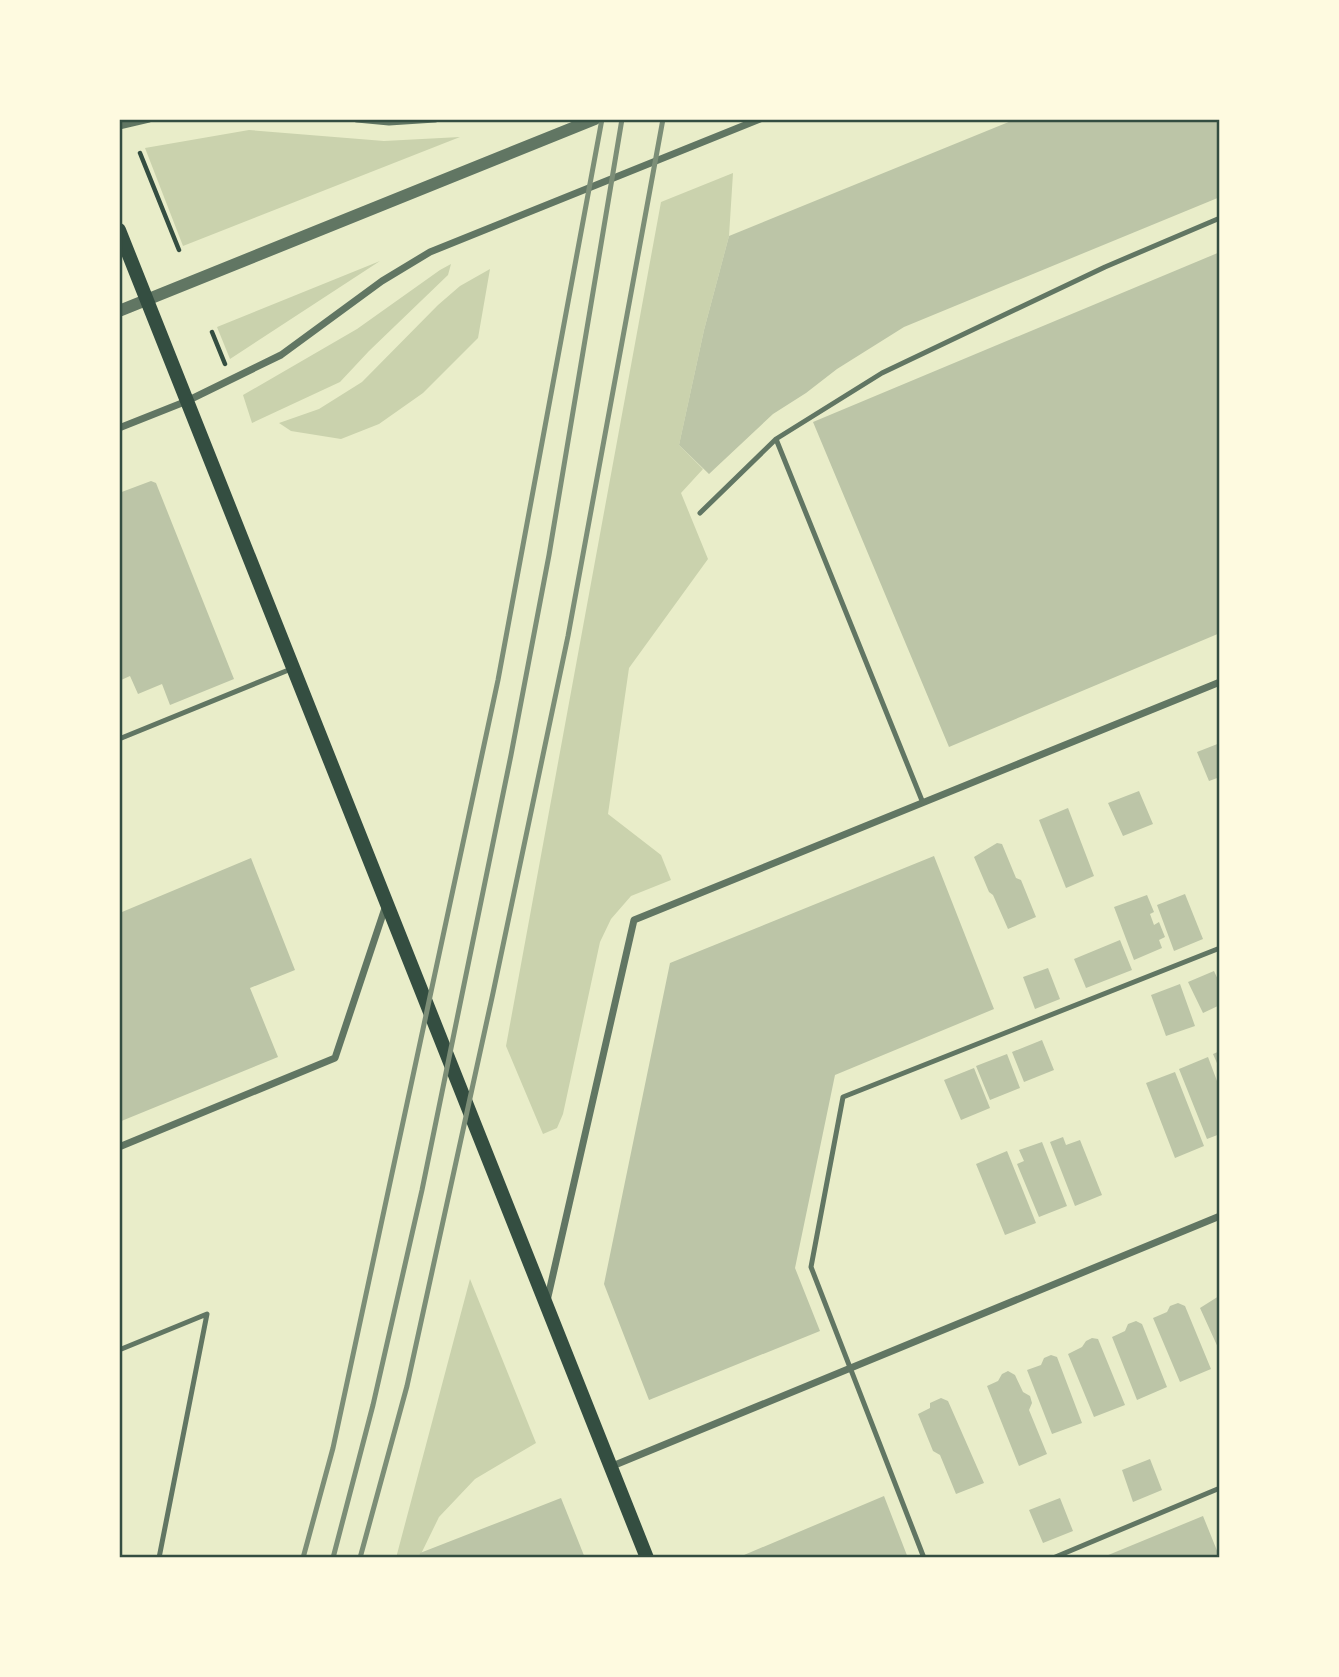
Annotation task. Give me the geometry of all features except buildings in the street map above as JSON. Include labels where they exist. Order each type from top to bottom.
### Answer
[{"type":"main road","points":[[119,230],[646,1558]]},
{"type":"street","points":[[119,126],[149,119]]},
{"type":"street","points":[[357,119],[388,122],[435,119]]},
{"type":"street","points":[[119,311],[595,119]]},
{"type":"street","points":[[119,428],[187,401],[281,355],[382,281],[430,252],[760,119]]},
{"type":"street","points":[[546,1305],[634,920],[1220,682]]},
{"type":"street","points":[[119,1147],[335,1058],[387,901]]},
{"type":"street","points":[[610,1467],[1220,1216]]},
{"type":"lane","points":[[699,513],[776,439],[881,373],[1105,267],[1220,218]]},
{"type":"lane","points":[[776,439],[923,803]]},
{"type":"lane","points":[[119,738],[294,668]]},
{"type":"lane","points":[[924,1558],[811,1267],[844,1097],[1220,948]]},
{"type":"lane","points":[[119,1350],[207,1314],[159,1558]]},
{"type":"lane","points":[[1053,1558],[1220,1488]]},
{"type":"path","points":[[140,153],[179,250]]},
{"type":"path","points":[[164,236],[172,233]]},
{"type":"path","points":[[212,332],[225,364]]},
{"type":"green space","points":[[249,130],[384,141],[460,137],[183,246],[145,148]]},
{"type":"green space","points":[[733,173],[729,236],[704,330],[679,445],[703,469],[681,493],[708,559],[629,668],[608,814],[661,855],[671,880],[631,896],[611,919],[600,942],[563,1114],[557,1128],[543,1134],[506,1046],[661,202]]},
{"type":"green space","points":[[380,261],[230,359],[217,327]]},
{"type":"green space","points":[[451,264],[448,275],[340,382],[252,423],[243,395],[357,329]]},
{"type":"green space","points":[[490,269],[478,338],[423,393],[379,424],[341,439],[291,431],[279,423],[319,409],[362,382],[438,305],[460,286]]},
{"type":"green space","points":[[470,1279],[536,1443],[475,1479],[439,1517],[419,1558],[396,1558]]},
{"type":"railway","points":[[303,1558],[333,1448],[498,680],[602,119]]},
{"type":"railway","points":[[333,1558],[373,1405],[422,1190],[511,755],[549,555],[622,119]]},
{"type":"railway","points":[[360,1558],[407,1386],[493,993],[568,636],[663,119]]}]
